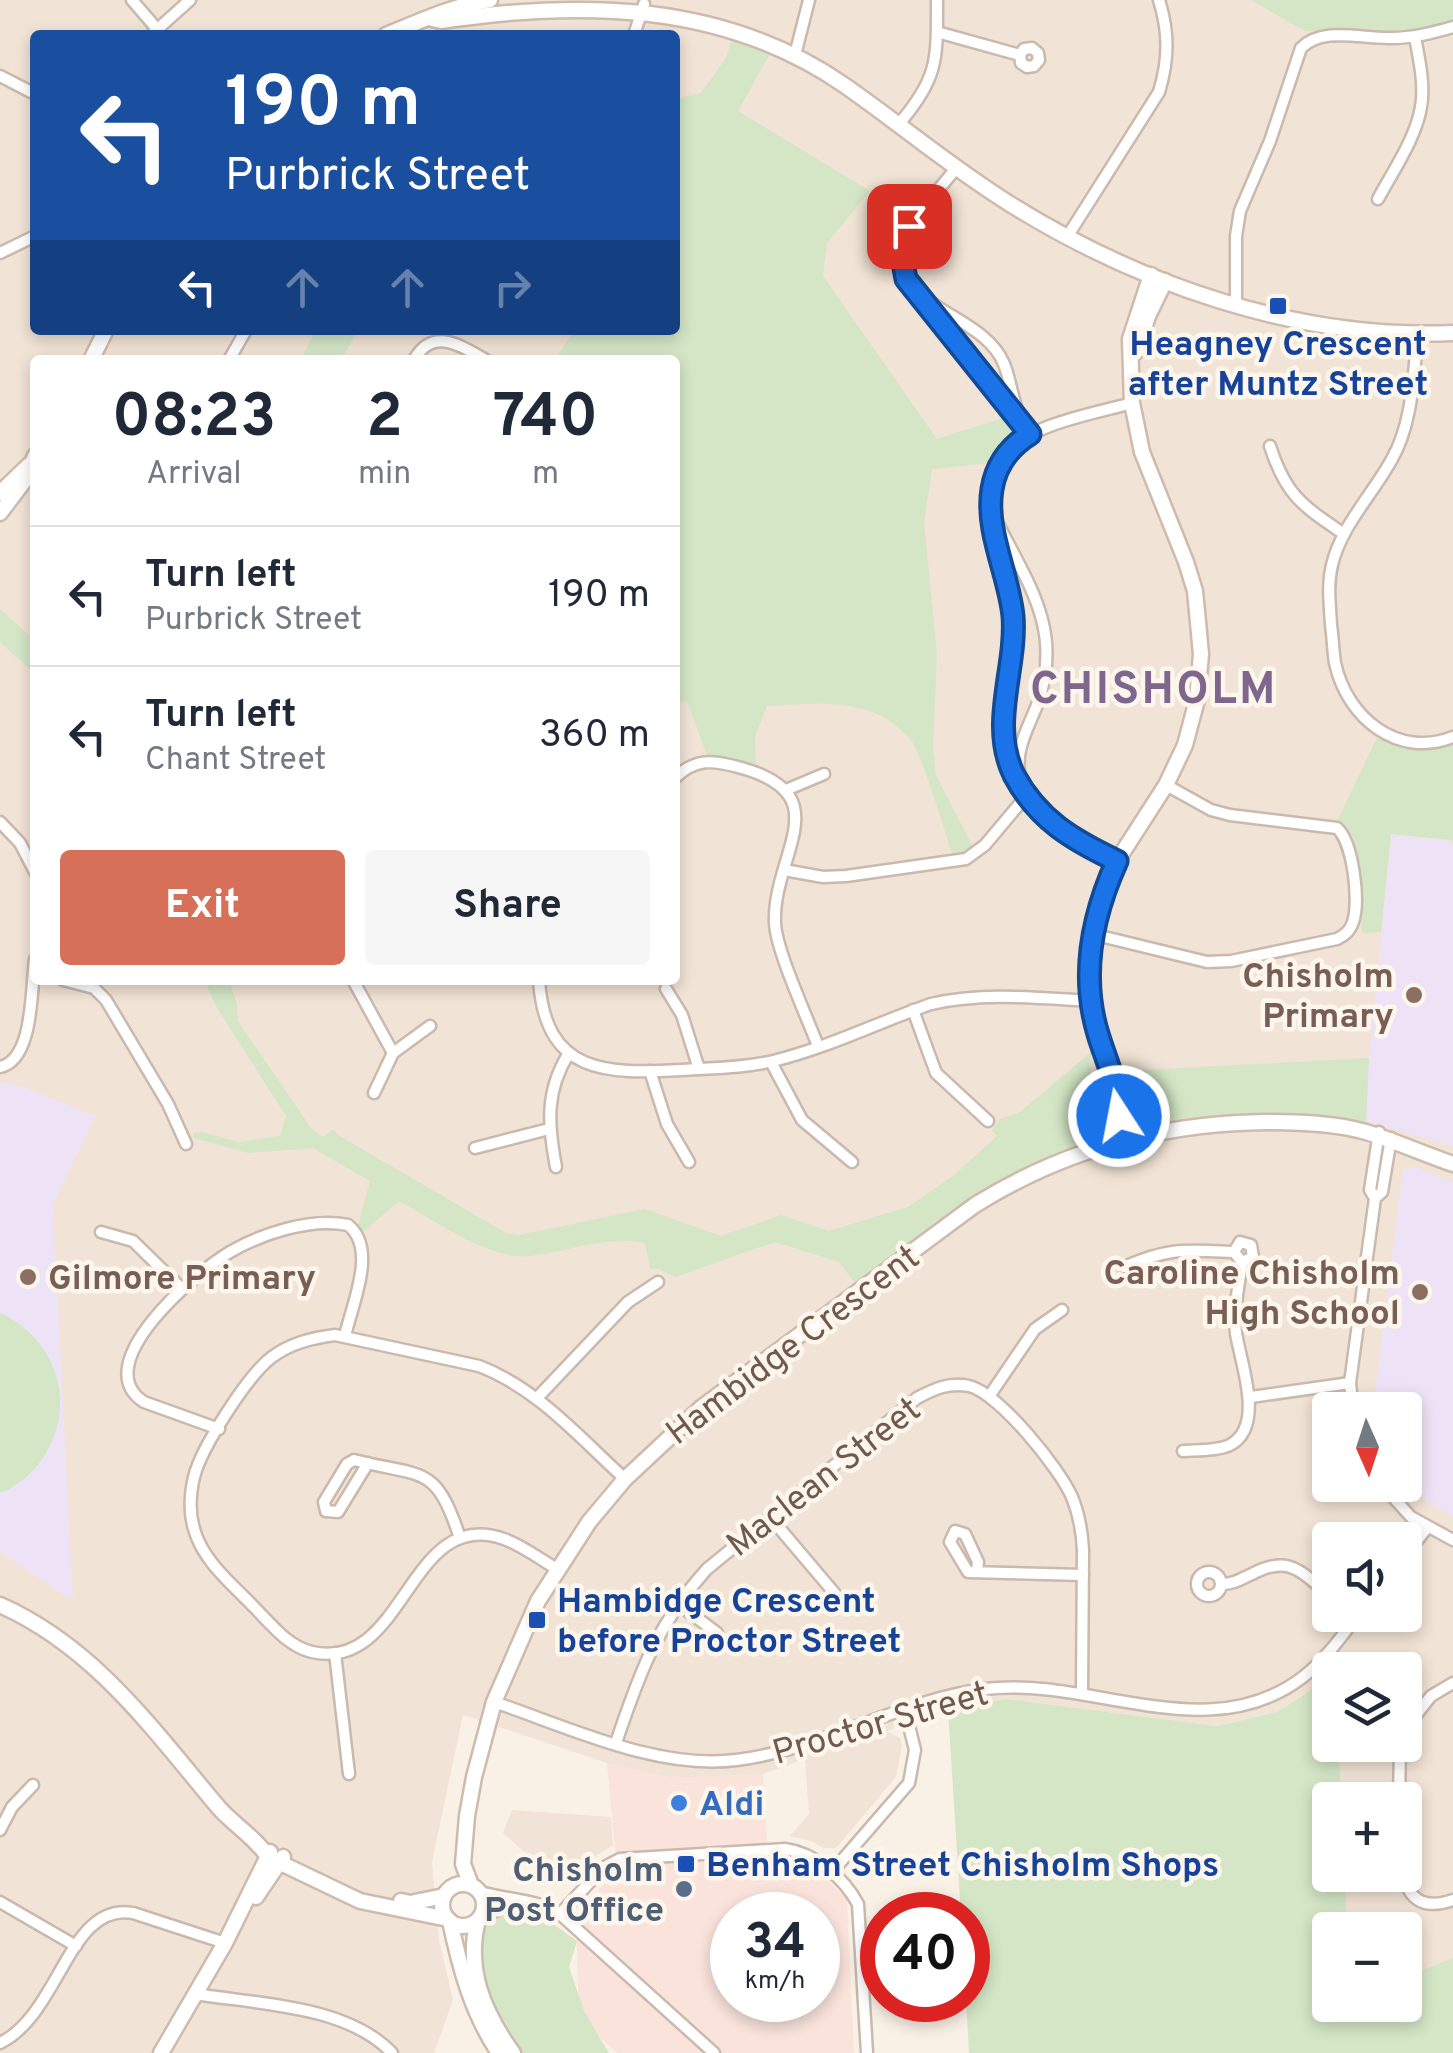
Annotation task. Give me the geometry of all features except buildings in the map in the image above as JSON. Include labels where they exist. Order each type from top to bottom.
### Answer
[{"type":"street","points":[[132,0],[153,30]]},
{"type":"street","points":[[156,30],[190,0]]},
{"type":"street","points":[[400,30],[439,12],[490,0]]},
{"type":"street","points":[[795,55],[809,0]]},
{"type":"street","points":[[898,125],[925,92],[932,75],[937,0]]},
{"type":"street","points":[[1067,237],[1159,92],[1168,40],[1158,0]]},
{"type":"street","points":[[432,18],[440,21],[527,3],[608,1],[644,4],[725,25],[795,55],[842,84],[956,168],[1067,237],[1158,278],[1236,304],[1335,326],[1418,334],[1453,332]]},
{"type":"street","points":[[636,30],[644,4]]},
{"type":"street","points":[[1236,304],[1236,228],[1240,211],[1270,141],[1301,48],[1321,36],[1415,36],[1453,27]]},
{"type":"street","points":[[937,32],[1020,55]]},
{"type":"street","points":[[1378,199],[1422,108],[1415,36]]},
{"type":"street","points":[[0,76],[30,91]]},
{"type":"street","points":[[956,168],[909,226],[902,266],[913,290],[1028,431]]},
{"type":"street","points":[[1,249],[30,238]]},
{"type":"street","points":[[1134,1138],[1091,1001],[1092,934],[1117,861],[1166,785],[1185,745],[1197,700],[1201,654],[1200,622],[1186,562],[1142,452],[1132,403],[1132,360],[1158,278]]},
{"type":"street","points":[[913,290],[996,350],[1004,364],[1015,407],[1028,431]]},
{"type":"street","points":[[1418,334],[1402,440],[1344,534],[1331,566],[1328,593],[1335,662],[1350,700],[1375,728],[1398,740],[1423,744],[1453,737]]},
{"type":"street","points":[[418,355],[427,344],[445,340],[476,355]]},
{"type":"street","points":[[1117,861],[1055,827],[1012,772],[1003,726],[1013,622],[992,512],[992,488],[1009,450],[1028,431],[1132,403]]},
{"type":"street","points":[[1270,446],[1279,474],[1297,502],[1344,534]]},
{"type":"street","points":[[0,492],[30,466]]},
{"type":"street","points":[[0,513],[30,469]]},
{"type":"street","points":[[784,870],[823,877],[846,876],[966,859],[985,845],[1025,792],[1018,752],[1043,686],[1047,634],[1035,594],[992,512]]},
{"type":"street","points":[[680,774],[689,766],[716,761],[766,774],[786,790],[796,818],[776,902],[777,936],[818,1046]]},
{"type":"street","points":[[786,790],[824,774]]},
{"type":"street","points":[[1092,934],[1207,962],[1337,939],[1350,929],[1355,911],[1350,850],[1337,828],[1230,816],[1166,785]]},
{"type":"street","points":[[0,822],[20,843],[30,862]]},
{"type":"street","points":[[0,1067],[15,1060],[24,1043],[32,985]]},
{"type":"street","points":[[83,985],[94,988],[106,1000],[168,1104],[186,1144]]},
{"type":"street","points":[[356,985],[393,1053]]},
{"type":"street","points":[[540,985],[548,1024],[569,1053],[612,1072],[771,1062],[957,998],[1091,1001]]},
{"type":"street","points":[[666,988],[682,1015],[699,1068]]},
{"type":"street","points":[[913,1010],[936,1073],[988,1121]]},
{"type":"street","points":[[374,1093],[393,1053],[430,1026]]},
{"type":"street","points":[[556,1168],[549,1129],[551,1093],[569,1053]]},
{"type":"street","points":[[771,1062],[802,1120],[852,1162]]},
{"type":"street","points":[[650,1072],[667,1124],[688,1162]]},
{"type":"street","points":[[1124,1108],[1144,1123],[1165,1131]]},
{"type":"street","points":[[1104,1147],[1124,1108]]},
{"type":"street","name":"Hambidge Crescent","points":[[446,1892],[463,1861],[474,1777],[494,1702],[522,1634],[556,1569],[625,1479],[701,1408],[975,1205],[1038,1170],[1104,1147],[1165,1131],[1218,1124],[1299,1122],[1381,1136],[1453,1156]]},
{"type":"street","points":[[475,1148],[549,1129]]},
{"type":"street","points":[[1351,1392],[1375,1198],[1370,1190],[1381,1136]]},
{"type":"street","name":"Hambidge Crescent","points":[[1381,1136],[1453,1164]]},
{"type":"street","points":[[219,1429],[144,1402],[133,1395],[126,1382],[128,1366],[144,1334],[181,1288],[233,1251],[261,1238],[306,1226],[348,1225],[358,1234],[363,1252],[345,1336]]},
{"type":"street","points":[[101,1232],[133,1240],[181,1288]]},
{"type":"street","points":[[1234,1252],[1240,1242],[1252,1245],[1252,1258],[1242,1262]]},
{"type":"street","points":[[1124,1266],[1165,1251],[1234,1252]]},
{"type":"street","points":[[1183,1451],[1220,1448],[1236,1440],[1244,1426],[1251,1397],[1236,1328],[1242,1262],[1234,1252]]},
{"type":"street","points":[[536,1398],[628,1302],[658,1282]]},
{"type":"street","points":[[1062,1310],[1035,1330],[990,1395],[1045,1458],[1070,1494],[1082,1530],[1082,1693]]},
{"type":"street","points":[[556,1569],[502,1538],[460,1538],[431,1558],[378,1631],[365,1642],[334,1653],[312,1652],[284,1638],[202,1549],[193,1524],[191,1496],[196,1470],[249,1380],[271,1358],[306,1340],[345,1336],[479,1366],[509,1379],[536,1398],[625,1479]]},
{"type":"street","points":[[1251,1397],[1350,1384]]},
{"type":"street","name":"Maclean Street","points":[[616,1743],[640,1671],[677,1603],[707,1570],[931,1390],[968,1386],[990,1395]]},
{"type":"street","points":[[368,1464],[338,1512],[326,1510],[324,1502],[347,1464],[354,1460],[434,1482],[448,1502],[460,1538]]},
{"type":"street","points":[[1395,1502],[1427,1528],[1453,1540]]},
{"type":"street","points":[[770,1517],[836,1594]]},
{"type":"street","points":[[1422,1534],[1427,1528]]},
{"type":"street","points":[[1222,1584],[1234,1583],[1276,1563],[1287,1564],[1312,1583]]},
{"type":"street","points":[[977,1572],[1083,1575]]},
{"type":"street","points":[[0,1594],[17,1613]]},
{"type":"street","points":[[677,1603],[717,1632]]},
{"type":"street","points":[[0,1605],[80,1656],[114,1684],[234,1825],[273,1854],[362,1894],[464,1926],[515,1902],[546,1905],[714,2053]]},
{"type":"street","name":"Proctor Street","points":[[494,1702],[680,1760],[737,1760],[984,1689],[1018,1687],[1192,1711],[1230,1710],[1278,1694],[1310,1671],[1343,1632]]},
{"type":"street","points":[[334,1653],[349,1774]]},
{"type":"street","points":[[1422,1708],[1432,1696],[1453,1683]]},
{"type":"street","points":[[831,1873],[909,1783],[916,1750],[905,1710]]},
{"type":"street","points":[[0,1830],[12,1806],[33,1785]]},
{"type":"street","points":[[560,1914],[603,1868],[630,1857],[785,1849],[810,1856],[856,1899],[867,2053]]},
{"type":"street","points":[[161,2053],[273,1854]]},
{"type":"street","name":"Hambidge Crescent","points":[[463,1861],[476,1889]]},
{"type":"street","points":[[390,1903],[410,1903],[463,1884],[515,1902]]},
{"type":"street","points":[[476,1889],[484,1900],[471,1958],[495,2025],[512,2053]]},
{"type":"street","points":[[446,1892],[442,1904],[469,1994],[499,2053]]},
{"type":"street","points":[[1409,1892],[1420,1903],[1433,1906],[1453,1900]]},
{"type":"street","points":[[0,1902],[76,1946]]},
{"type":"street","points":[[0,2043],[30,2021],[93,1921],[110,1912],[121,1911],[224,1943]]},
{"type":"street","points":[[195,1994],[343,2020],[371,2034],[392,2053]]},
{"type":"shaded area","points":[[0,0],[1453,0],[1453,1970],[1422,1989],[1422,1912],[1346,1912],[1346,1892],[1422,1892],[1422,1782],[1340,1782],[1340,1762],[1422,1762],[1422,1652],[1312,1652],[1312,1690],[1277,1712],[1217,1726],[1007,1699],[948,1710],[887,1731],[900,1738],[902,1746],[896,1777],[836,1848],[824,1848],[790,1836],[809,1814],[805,1759],[763,1774],[672,1778],[607,1763],[463,1715],[432,1862],[439,1940],[453,2000],[434,2053],[0,2053]]},
{"type":"shaded area","name":"Chisholm Primary","points":[[1391,834],[1453,844],[1453,1146],[1363,1120]]},
{"type":"shaded area","name":"Gilmore Primary","points":[[0,1082],[22,1086],[95,1116],[53,1205],[73,1601],[0,1552]]},
{"type":"shaded area","name":"Caroline Chisholm High School","points":[[1414,1167],[1453,1182],[1453,1517],[1422,1496],[1422,1392],[1375,1392],[1403,1169]]},
{"type":"shaded area","points":[[607,1763],[672,1778],[763,1774],[767,1842],[804,1861],[847,1898],[854,2053],[617,2053],[579,2018],[576,1917],[617,1868]]},
{"type":"shaded area","points":[[512,1810],[611,1817],[613,1845],[584,1864],[564,1887],[503,1833]]},
{"type":"green space","points":[[1251,0],[1453,0],[1453,23],[1384,34],[1305,31]]},
{"type":"green space","points":[[733,36],[771,52],[738,111],[870,191],[827,243],[823,276],[937,439],[1012,415],[1029,434],[1001,462],[932,469],[924,523],[937,654],[933,748],[936,775],[976,853],[955,862],[915,748],[896,725],[880,715],[844,705],[767,706],[755,736],[756,771],[709,761],[687,701],[680,702],[680,355],[558,355],[571,335],[680,335],[680,98],[701,93],[726,58]]},
{"type":"green space","points":[[313,335],[355,335],[344,355],[303,355]]},
{"type":"green space","points":[[0,609],[30,636],[30,669],[0,642]]},
{"type":"green space","points":[[1378,736],[1415,748],[1453,744],[1453,844],[1452,840],[1391,834],[1381,932],[1362,933],[1352,835],[1337,821]]},
{"type":"green space","points":[[206,985],[231,985],[238,1021],[311,1128],[323,1137],[333,1129],[506,1233],[519,1235],[645,1209],[721,1236],[781,1215],[829,1231],[908,1207],[953,1176],[997,1136],[992,1130],[1000,1119],[1020,1112],[1091,1052],[1090,1088],[1106,1098],[1109,1121],[1093,1142],[1031,1167],[986,1192],[856,1284],[839,1262],[775,1242],[675,1277],[650,1269],[645,1243],[615,1241],[513,1256],[479,1245],[399,1201],[361,1234],[357,1229],[370,1181],[313,1148],[249,1153],[193,1138],[193,1133],[202,1132],[239,1142],[280,1136],[286,1116]]},
{"type":"green space","points":[[1369,1058],[1366,1124],[1263,1114],[1162,1122],[1143,1110],[1124,1082],[1143,1070]]},
{"type":"green space","points":[[0,1313],[36,1339],[56,1375],[60,1396],[54,1438],[43,1458],[24,1479],[0,1493]]},
{"type":"green space","points":[[1312,1690],[1312,1762],[1340,1762],[1340,1782],[1312,1782],[1312,1892],[1346,1892],[1346,1912],[1312,1912],[1312,2022],[1422,2022],[1422,1970],[1453,1958],[1453,2053],[969,2053],[967,2022],[990,2022],[990,1892],[960,1892],[948,1710],[1007,1699],[1217,1726],[1277,1712]]},
{"type":"green space","points":[[526,1912],[545,1918],[577,1941],[569,1967],[584,2011],[609,2053],[520,2053],[486,1983],[479,1944],[483,1929],[495,1918]]},
{"type":"place","name":"Heagney Crescent after Muntz Street","points":[[1278,306]]},
{"type":"place","name":"Chisholm Primary","points":[[1414,995]]},
{"type":"place","name":"Gilmore Primary","points":[[28,1277]]},
{"type":"place","name":"Caroline Chisholm High School","points":[[1420,1292]]},
{"type":"place","name":"Hambidge Crescent before Proctor Street","points":[[537,1620]]},
{"type":"place","name":"Aldi","points":[[679,1803]]},
{"type":"place","name":"Benham Street Chisholm Shops","points":[[686,1864]]},
{"type":"place","name":"Chisholm Post Office","points":[[684,1889]]},
{"type":"district","name":"CHISHOLM","points":[[1154,687]]},
{"type":"route","points":[[909,226],[901,252],[906,279],[1030,434],[1002,459],[992,488],[992,512],[1013,622],[1003,726],[1012,772],[1026,796],[1071,839],[1117,861],[1099,905],[1089,976],[1095,1025],[1113,1076],[1119,1116]]}]
